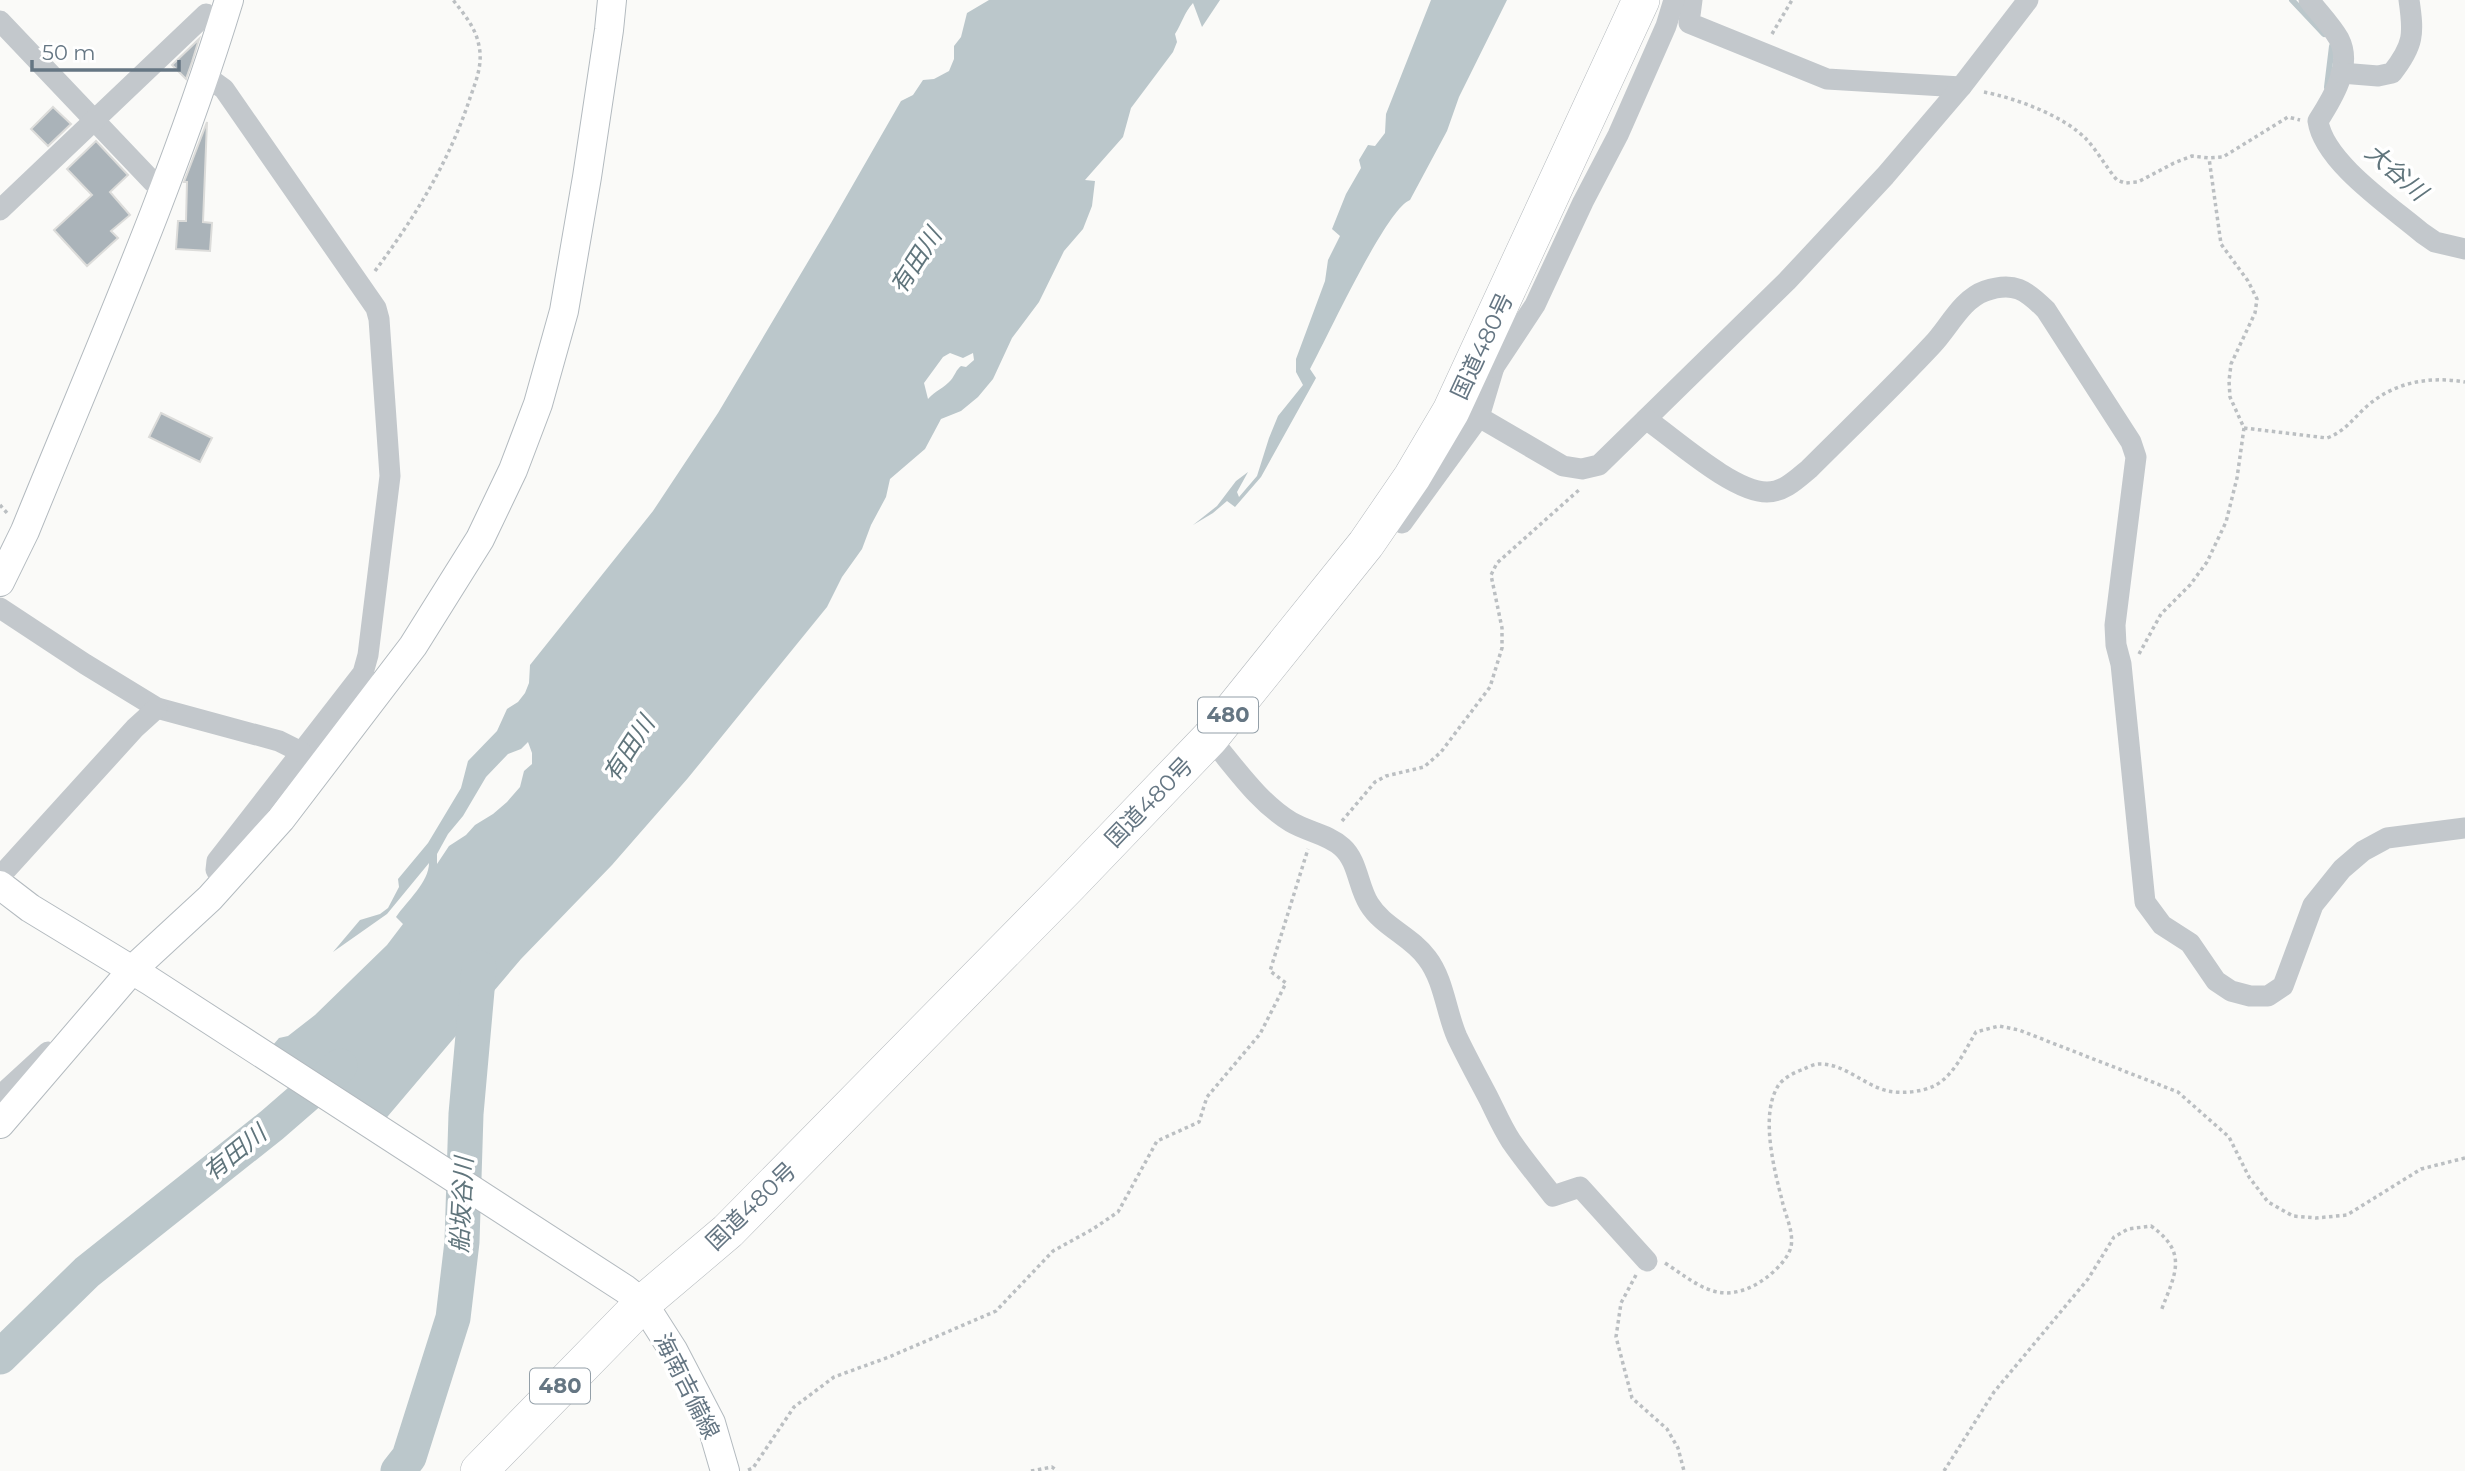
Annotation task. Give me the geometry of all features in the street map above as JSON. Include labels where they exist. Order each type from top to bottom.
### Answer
[{"type":"highway","name":"国道480号","points":[[479,1471],[634,1296],[729,1231],[1210,738],[1366,544],[1488,358],[1641,0]]},
{"type":"street","points":[[0,1125],[63,1050],[141,976],[281,818],[413,646],[480,539],[513,470],[538,404],[564,311],[589,164],[611,0]]},
{"type":"street","points":[[1366,544],[1388,541],[1479,417],[1488,358],[1535,305],[1618,135],[1666,26],[1674,0]]},
{"type":"street","points":[[1692,0],[1689,23],[1828,79],[1961,87]]},
{"type":"street","points":[[1479,417],[1563,466],[1582,469],[1599,465],[1787,281],[1885,176],[1961,87],[2028,0]]},
{"type":"street","points":[[2309,0],[2340,41],[2344,52],[2335,94],[2318,121],[2320,135],[2344,167],[2421,233],[2435,242],[2465,249]]},
{"type":"street","points":[[2341,74],[2378,76],[2392,73],[2409,47],[2413,30],[2409,0]]},
{"type":"street","points":[[0,582],[25,531],[206,76],[217,7]]},
{"type":"street","points":[[0,210],[217,7]]},
{"type":"street","points":[[0,22],[153,182],[163,189]]},
{"type":"street","points":[[206,76],[224,89],[376,308],[390,476],[368,655],[363,673],[217,861],[216,870],[225,881]]},
{"type":"street","points":[[1646,419],[1736,484],[1769,492],[1789,486],[1810,469],[1935,342],[1966,304],[1982,292],[1997,287],[2015,286],[2046,310],[2131,442],[2136,457],[2115,625],[2116,645],[2146,902],[2162,925],[2190,943],[2216,981],[2231,991],[2250,996],[2268,996],[2283,986],[2314,905],[2342,869],[2363,851],[2387,838],[2465,828]]},
{"type":"street","points":[[0,608],[157,708],[279,741],[301,752]]},
{"type":"street","points":[[157,708],[135,728],[2,878],[30,908],[141,976],[634,1296]]},
{"type":"street","points":[[1210,738],[1268,806],[1291,822],[1345,849],[1370,906],[1386,924],[1412,942],[1427,958],[1436,974],[1454,1030],[1501,1124],[1552,1196],[1580,1187],[1647,1261]]},
{"type":"street","points":[[0,1096],[51,1049],[63,1050]]},
{"type":"street","name":"海南吉備線","points":[[634,1296],[673,1350],[711,1423],[725,1471]]},
{"type":"path","points":[[363,287],[409,225],[433,185],[453,144],[477,78],[481,62],[476,35],[469,20],[453,0]]},
{"type":"path","points":[[1761,53],[1793,0]]},
{"type":"path","points":[[1961,87],[2016,99],[2074,130],[2086,139],[2117,180],[2125,183],[2138,182],[2192,156],[2223,157],[2288,117],[2318,121]]},
{"type":"path","points":[[2123,688],[2161,614],[2196,578],[2207,562],[2226,523],[2237,478],[2244,428],[2230,397],[2230,372],[2231,364],[2255,313],[2257,299],[2248,281],[2221,244],[2209,158]]},
{"type":"path","points":[[2244,428],[2327,438],[2339,434],[2384,393],[2410,383],[2432,379],[2465,382]]},
{"type":"path","points":[[746,1471],[753,1468],[794,1407],[834,1377],[889,1357],[996,1311],[1053,1251],[1118,1212],[1157,1141],[1199,1122],[1207,1097],[1260,1034],[1286,984],[1270,971],[1321,835],[1375,782],[1386,776],[1424,767],[1441,752],[1484,696],[1490,687],[1502,648],[1502,628],[1491,575],[1497,563],[1586,484],[1599,465]]},
{"type":"path","points":[[1685,1471],[1678,1448],[1667,1429],[1632,1398],[1616,1337],[1621,1303],[1647,1261],[1661,1261],[1698,1286],[1722,1294],[1744,1291],[1764,1280],[1781,1264],[1791,1247],[1789,1224],[1768,1126],[1772,1101],[1779,1085],[1794,1072],[1819,1064],[1841,1069],[1887,1091],[1911,1092],[1935,1086],[1950,1073],[1976,1032],[1999,1026],[2019,1030],[2178,1092],[2230,1137],[2249,1177],[2268,1202],[2293,1216],[2316,1218],[2347,1215],[2421,1169],[2465,1158]]},
{"type":"path","points":[[1944,1471],[1994,1392],[2088,1279],[2114,1237],[2128,1229],[2151,1226],[2165,1236],[2175,1252],[2175,1273],[2161,1311]]},
{"type":"path","points":[[1031,1471],[1052,1467],[1057,1471]]},
{"type":"water","points":[[989,0],[1220,0],[1202,27],[1193,3],[1187,11],[1175,34],[1177,42],[1173,52],[1131,108],[1123,137],[1085,180],[1095,181],[1092,206],[1083,229],[1064,251],[1039,302],[1012,338],[993,379],[978,397],[961,411],[941,419],[925,449],[890,479],[886,497],[862,549],[842,577],[827,607],[688,778],[612,865],[521,959],[377,1129],[273,1045],[279,1038],[288,1036],[315,1015],[387,945],[403,924],[396,917],[421,884],[429,863],[387,914],[333,952],[360,920],[380,914],[388,908],[399,887],[398,879],[428,843],[461,788],[468,761],[497,731],[507,709],[525,693],[529,683],[530,665],[653,511],[718,413],[901,101],[913,95],[923,80],[934,79],[949,71],[954,59],[954,46],[961,37],[967,13]],"holes":[[[950,353],[963,358],[973,353],[974,360],[966,367],[961,366],[948,383],[928,399],[924,383],[943,357]],[[528,742],[532,764],[524,771],[520,787],[493,814],[449,846],[437,864],[437,854],[448,834],[463,816],[486,777],[508,754],[521,749]]]},
{"type":"water","points":[[1431,0],[1507,0],[1459,97],[1447,131],[1410,200],[1386,226],[1357,277],[1310,369],[1316,378],[1261,477],[1235,507],[1227,501],[1193,525],[1217,506],[1236,481],[1248,472],[1237,492],[1239,497],[1257,476],[1278,416],[1303,385],[1296,372],[1296,359],[1325,281],[1328,260],[1340,236],[1332,229],[1346,194],[1361,168],[1359,160],[1368,145],[1375,146],[1385,133],[1386,114]]},
{"type":"building","points":[[199,39],[192,62],[186,79],[172,65]]},
{"type":"building","points":[[53,107],[71,124],[48,146],[31,129]]},
{"type":"building","points":[[207,122],[203,222],[212,223],[210,251],[176,249],[178,221],[186,221],[187,182],[184,182]]},
{"type":"building","points":[[96,141],[128,175],[110,192],[130,215],[111,231],[118,238],[87,266],[54,230],[92,195],[67,169]]},
{"type":"building","points":[[161,413],[212,438],[200,462],[149,437]]},
{"type":"waterway","name":"大谷川","points":[[2292,0],[2324,34]]},
{"type":"waterway","name":"大谷川","points":[[2327,87],[2332,46]]},
{"type":"waterway","name":"船坂谷川","points":[[398,1471],[409,1457],[453,1318],[462,1242],[466,1114],[479,968]]},
{"type":"waterway","name":"有田川","points":[[0,1357],[87,1272],[272,1125],[340,1066]]}]
